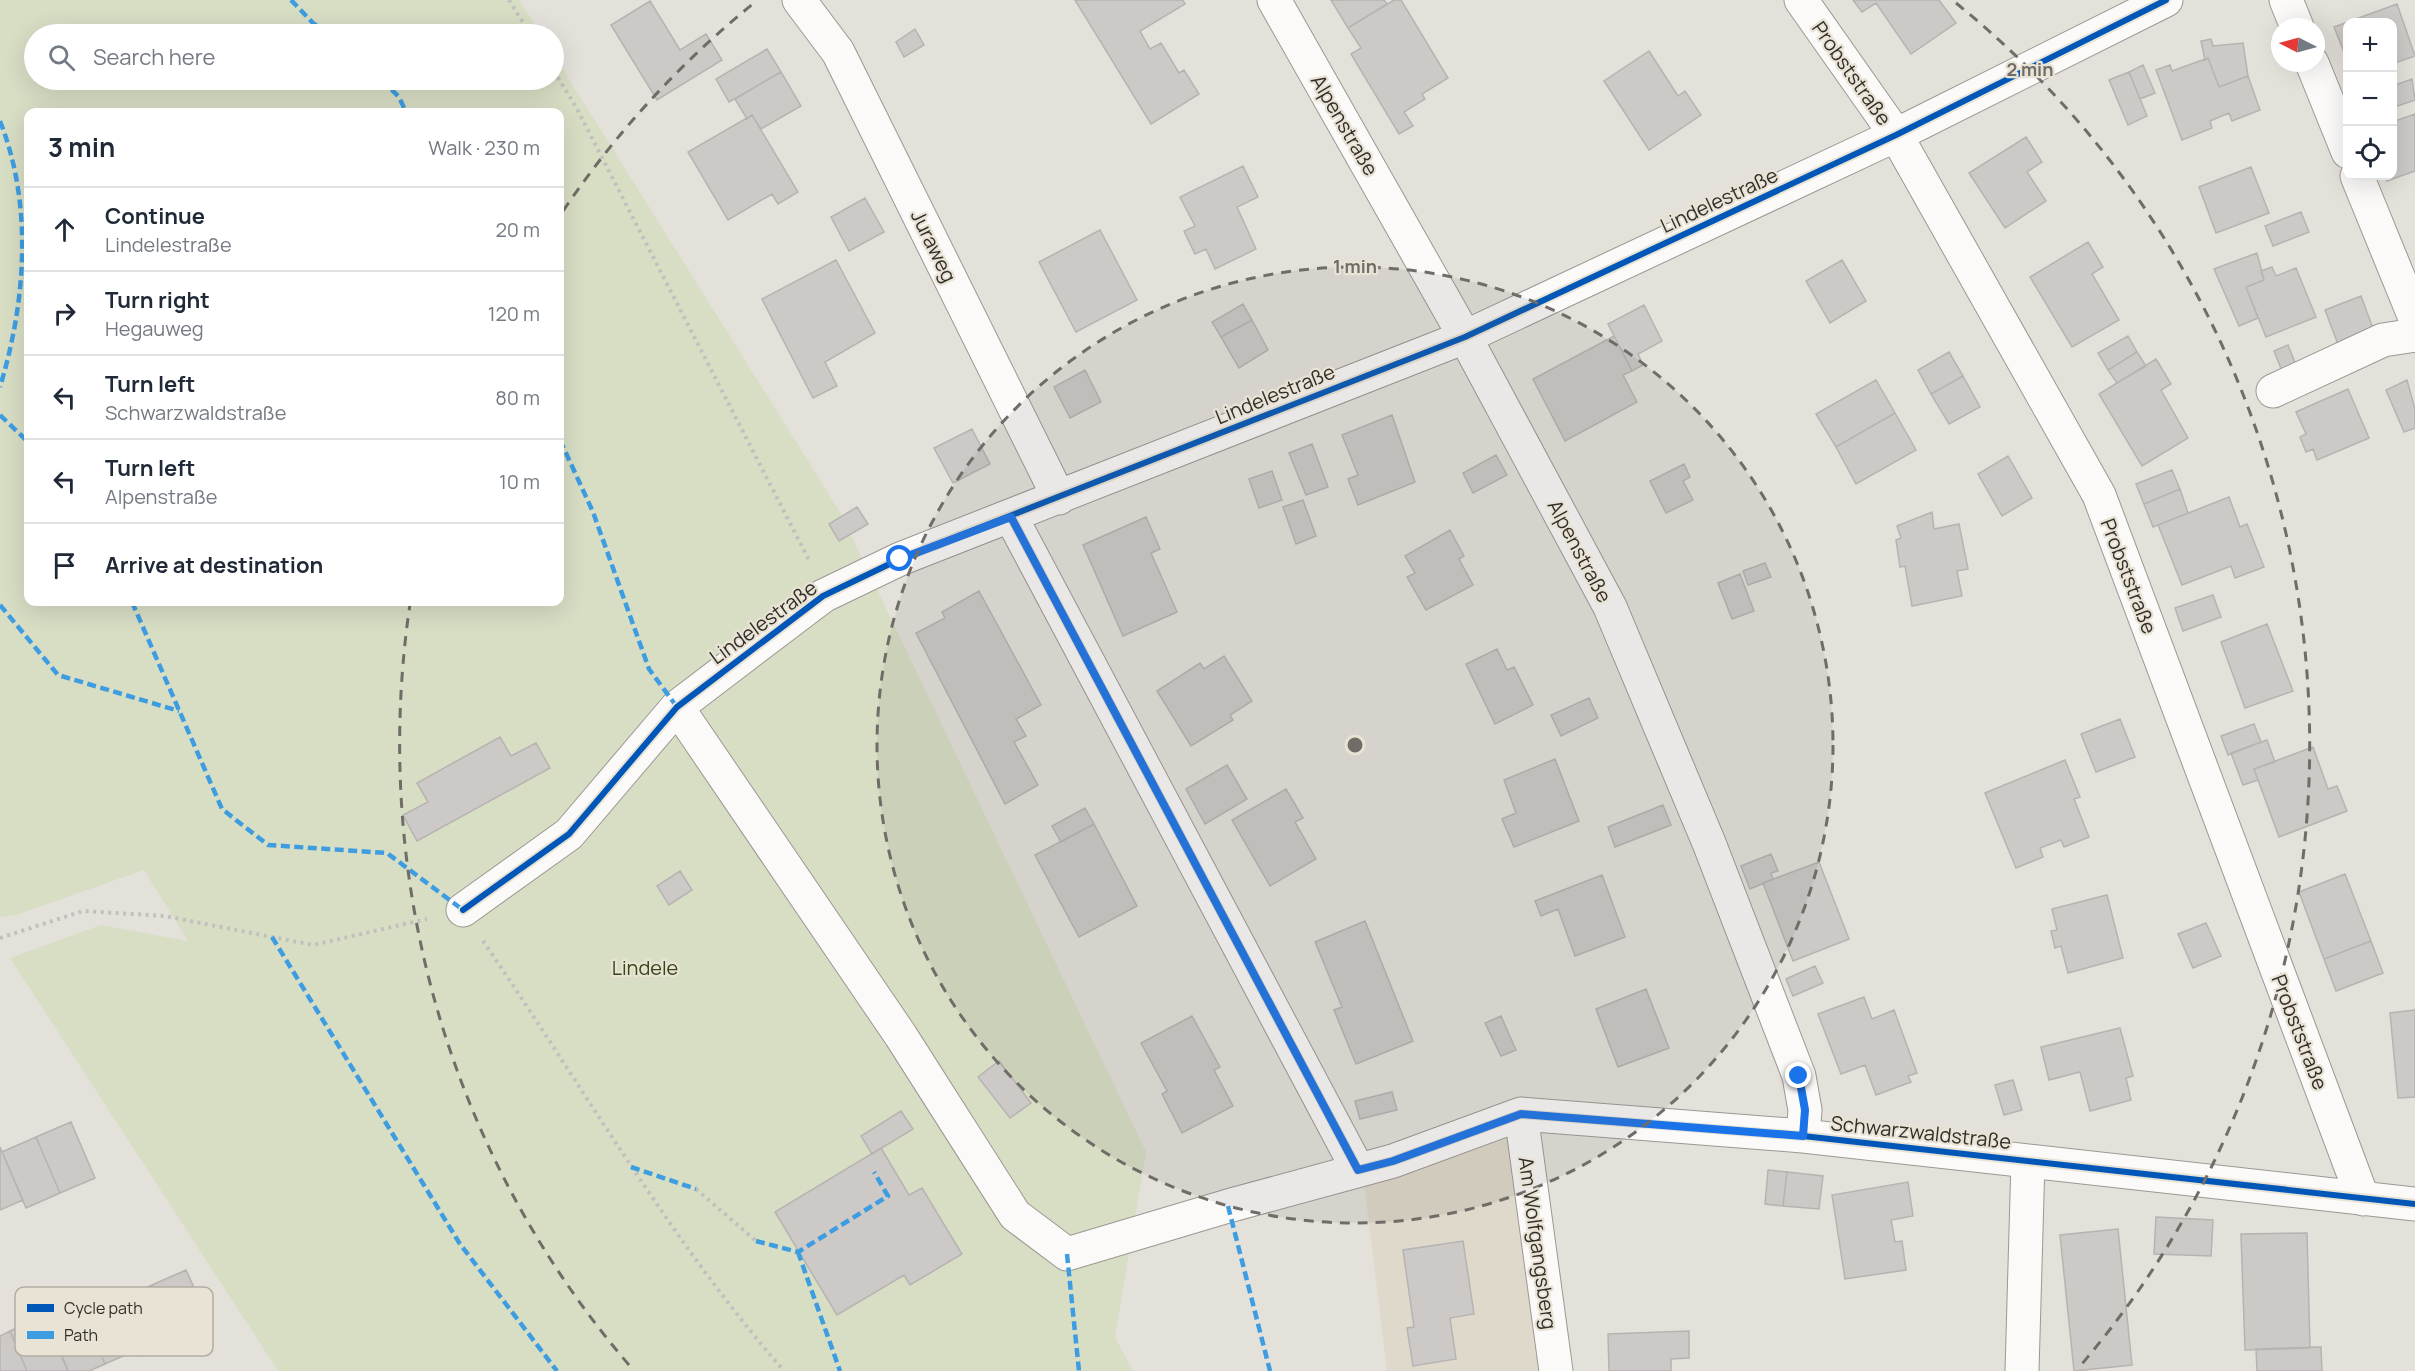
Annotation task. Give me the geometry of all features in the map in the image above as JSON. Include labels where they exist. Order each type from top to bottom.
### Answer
[{"type":"street","name":"Juraweg","points":[[800,0],[838,52],[1059,498]]},
{"type":"street","name":"Alpenstraße","points":[[1274,0],[1465,337],[1610,608],[1708,843],[1799,1076],[1805,1110],[1803,1136]]},
{"type":"street","name":"Probststraße","points":[[1801,0],[1896,135],[2099,495],[2362,1199]]},
{"type":"street","name":"Lindelestraße","points":[[463,910],[569,834],[677,707],[823,596],[900,559],[1465,337],[1896,135],[2166,0]]},
{"type":"street","points":[[2286,0],[2293,18]]},
{"type":"street","points":[[2316,72],[2343,140]]},
{"type":"street","points":[[2359,180],[2415,318]]},
{"type":"street","points":[[2273,391],[2383,340],[2415,335]]},
{"type":"street","points":[[1011,517],[1358,1170]]},
{"type":"street","name":"Schwarzwaldstraße","points":[[677,707],[901,1036],[1015,1215],[1066,1254],[1393,1161],[1521,1114],[1803,1136],[2415,1204]]},
{"type":"street","name":"Am Wolfgangsberg","points":[[1521,1114],[1556,1371]]},
{"type":"street","name":"Schwarzwaldstraße","points":[[2022,1371],[2028,1161]]},
{"type":"path","points":[[509,0],[525,24]]},
{"type":"path","points":[[564,87],[803,547],[823,596]]},
{"type":"path","points":[[0,938],[83,911],[165,916],[313,945],[463,910],[631,1167],[742,1323],[784,1371]]},
{"type":"path","points":[[696,1189],[756,1240]]},
{"type":"shaded area","points":[[1513,1130],[1542,1371],[1387,1371],[1364,1183]]},
{"type":"green space","name":"Lindele","points":[[0,0],[519,0],[535,24],[24,24],[24,90],[564,90],[564,71],[840,512],[1146,1152],[1115,1337],[1133,1371],[278,1371],[10,958],[101,925],[188,941],[144,870],[16,915],[0,917]]},
{"type":"building","points":[[1075,0],[1183,0],[1185,4],[1140,31],[1150,49],[1161,43],[1179,73],[1184,70],[1199,94],[1151,124]]},
{"type":"building","points":[[1331,0],[1384,0],[1387,4],[1348,28]]},
{"type":"building","points":[[1394,0],[1401,0],[1448,78],[1422,94],[1425,99],[1404,112],[1413,126],[1399,134],[1351,54],[1361,48],[1348,28]]},
{"type":"building","points":[[1853,0],[1939,0],[1956,23],[1911,54],[1876,3],[1862,12]]},
{"type":"building","points":[[650,1],[680,50],[706,34],[722,60],[657,100],[611,25]]},
{"type":"building","points":[[2397,4],[2415,56],[2397,62],[2397,18],[2359,18]]},
{"type":"building","points":[[2343,24],[2343,50],[2334,27]]},
{"type":"building","points":[[915,29],[924,45],[904,57],[896,42]]},
{"type":"building","points":[[2211,39],[2213,46],[2243,43],[2248,76],[2219,87],[2208,58],[2205,60],[2201,41]]},
{"type":"building","points":[[767,49],[781,72],[729,102],[716,79]]},
{"type":"building","points":[[1649,51],[1678,96],[1685,91],[1701,115],[1649,150],[1604,81]]},
{"type":"building","points":[[2208,58],[2219,87],[2248,76],[2260,110],[2232,121],[2229,113],[2210,121],[2212,128],[2182,140],[2156,70],[2170,65],[2172,71]]},
{"type":"building","points":[[2143,65],[2155,93],[2140,99],[2129,72]]},
{"type":"building","points":[[781,72],[801,106],[761,129],[752,115],[747,119],[735,99]]},
{"type":"building","points":[[2129,72],[2147,116],[2128,125],[2109,80]]},
{"type":"building","points":[[2412,79],[2415,100],[2397,106],[2397,84]]},
{"type":"building","points":[[2415,114],[2415,171],[2397,177],[2397,126],[2397,120]]},
{"type":"building","points":[[752,115],[798,192],[778,204],[772,194],[728,220],[688,152]]},
{"type":"building","points":[[2026,137],[2042,162],[2027,172],[2046,201],[2005,228],[1969,173]]},
{"type":"building","points":[[1243,166],[1258,197],[1237,207],[1256,249],[1215,269],[1206,249],[1195,254],[1184,231],[1195,226],[1180,197]]},
{"type":"building","points":[[2251,167],[2269,213],[2216,233],[2199,187]]},
{"type":"building","points":[[865,198],[884,232],[849,251],[831,217]]},
{"type":"building","points":[[2301,212],[2309,232],[2273,246],[2265,226]]},
{"type":"building","points":[[1100,230],[1137,300],[1076,332],[1039,262]]},
{"type":"building","points":[[2088,242],[2103,267],[2092,274],[2119,320],[2072,347],[2030,277]]},
{"type":"building","points":[[2257,253],[2264,280],[2246,287],[2258,318],[2239,326],[2214,269]]},
{"type":"building","points":[[836,260],[875,333],[825,362],[837,386],[813,398],[762,299]]},
{"type":"building","points":[[1842,260],[1866,301],[1830,323],[1806,281]]},
{"type":"building","points":[[2272,267],[2276,276],[2296,268],[2316,317],[2266,337],[2246,287],[2264,280],[2261,271]]},
{"type":"building","points":[[2361,296],[2374,331],[2339,347],[2325,310]]},
{"type":"building","points":[[1243,304],[1252,320],[1221,337],[1212,322]]},
{"type":"building","points":[[1644,305],[1662,341],[1638,354],[1643,365],[1632,371],[1608,324]]},
{"type":"building","points":[[1252,320],[1268,350],[1239,368],[1221,337]]},
{"type":"building","points":[[1614,336],[1632,371],[1623,375],[1637,402],[1565,441],[1533,379]]},
{"type":"building","points":[[2128,336],[2137,352],[2108,370],[2098,353]]},
{"type":"building","points":[[2288,345],[2296,365],[2282,371],[2274,351]]},
{"type":"building","points":[[1949,352],[1963,376],[1931,394],[1918,370]]},
{"type":"building","points":[[2137,352],[2146,366],[2117,383],[2108,370]]},
{"type":"building","points":[[2156,359],[2171,384],[2161,390],[2188,438],[2142,466],[2099,394]]},
{"type":"building","points":[[1085,370],[1101,402],[1070,418],[1054,387]]},
{"type":"building","points":[[1963,376],[1980,407],[1949,424],[1931,394]]},
{"type":"building","points":[[1876,380],[1895,413],[1836,447],[1816,414]]},
{"type":"building","points":[[2407,380],[2415,409],[2415,428],[2404,432],[2386,390]]},
{"type":"building","points":[[2348,389],[2369,438],[2317,460],[2313,449],[2306,452],[2300,437],[2306,434],[2296,412]]},
{"type":"building","points":[[1895,413],[1916,450],[1856,484],[1836,447]]},
{"type":"building","points":[[1392,415],[1415,482],[1358,505],[1348,479],[1358,475],[1342,435]]},
{"type":"building","points":[[972,429],[990,464],[953,483],[934,448]]},
{"type":"building","points":[[1312,444],[1328,487],[1306,495],[1289,453]]},
{"type":"building","points":[[1496,455],[1507,475],[1473,493],[1463,473]]},
{"type":"building","points":[[2008,456],[2032,498],[2002,516],[1978,474]]},
{"type":"building","points":[[1684,464],[1690,477],[1683,481],[1693,500],[1666,513],[1650,481]]},
{"type":"building","points":[[2172,470],[2180,489],[2144,504],[2136,484]]},
{"type":"building","points":[[1272,471],[1282,500],[1259,508],[1249,479]]},
{"type":"building","points":[[2180,489],[2188,513],[2153,527],[2144,504]]},
{"type":"building","points":[[2229,497],[2240,527],[2247,524],[2264,567],[2235,578],[2231,566],[2182,585],[2158,525]]},
{"type":"building","points":[[1303,500],[1316,536],[1296,544],[1283,507]]},
{"type":"building","points":[[857,507],[868,524],[839,541],[829,524]]},
{"type":"building","points":[[1932,512],[1934,529],[1959,524],[1968,569],[1957,571],[1962,596],[1912,606],[1905,566],[1900,567],[1896,540],[1901,538],[1897,526]]},
{"type":"building","points":[[1146,517],[1160,549],[1151,553],[1177,612],[1123,636],[1083,545]]},
{"type":"building","points":[[1450,530],[1464,556],[1459,559],[1473,585],[1426,610],[1407,577],[1415,573],[1405,556]]},
{"type":"building","points":[[1765,563],[1771,577],[1748,585],[1743,571]]},
{"type":"building","points":[[1740,574],[1754,611],[1732,619],[1718,583]]},
{"type":"building","points":[[979,591],[1041,705],[1016,719],[1026,736],[1014,742],[1038,785],[1005,804],[916,633],[945,618],[942,612]]},
{"type":"building","points":[[2213,595],[2221,617],[2183,631],[2175,608]]},
{"type":"building","points":[[2267,624],[2293,691],[2245,708],[2221,642]]},
{"type":"building","points":[[1497,649],[1507,670],[1514,667],[1533,705],[1495,724],[1466,664]]},
{"type":"building","points":[[1224,656],[1252,701],[1230,715],[1233,720],[1191,746],[1157,691],[1200,663],[1204,669]]},
{"type":"building","points":[[1589,698],[1598,718],[1561,736],[1551,715]]},
{"type":"building","points":[[2120,719],[2135,757],[2096,772],[2081,734]]},
{"type":"building","points":[[2254,724],[2261,742],[2228,755],[2221,736]]},
{"type":"building","points":[[500,737],[511,756],[536,743],[550,768],[417,841],[403,815],[428,802],[417,783]]},
{"type":"building","points":[[2267,740],[2275,762],[2254,769],[2258,780],[2243,785],[2231,753]]},
{"type":"building","points":[[2313,747],[2328,789],[2337,786],[2347,811],[2279,837],[2254,769]]},
{"type":"building","points":[[1555,759],[1579,821],[1514,847],[1502,819],[1516,813],[1504,780]]},
{"type":"building","points":[[2065,760],[2080,797],[2074,799],[2089,837],[2064,847],[2061,840],[2040,848],[2043,857],[2016,868],[1985,793]]},
{"type":"building","points":[[1227,765],[1247,799],[1205,824],[1186,789]]},
{"type":"building","points":[[1286,789],[1303,818],[1295,822],[1316,859],[1270,886],[1232,820]]},
{"type":"building","points":[[1663,805],[1671,825],[1615,847],[1608,827]]},
{"type":"building","points":[[1085,808],[1094,824],[1061,842],[1052,826]]},
{"type":"building","points":[[1094,824],[1137,906],[1079,937],[1035,855]]},
{"type":"building","points":[[1771,854],[1778,871],[1771,873],[1773,879],[1750,889],[1741,866]]},
{"type":"building","points":[[1819,862],[1849,939],[1793,961],[1763,883]]},
{"type":"building","points":[[680,871],[692,890],[669,905],[657,886]]},
{"type":"building","points":[[2345,874],[2371,941],[2324,959],[2299,892]]},
{"type":"building","points":[[1602,875],[1625,937],[1575,956],[1558,909],[1541,916],[1535,901]]},
{"type":"building","points":[[2107,895],[2123,958],[2068,973],[2061,946],[2055,948],[2051,931],[2057,930],[2052,909]]},
{"type":"building","points":[[1365,921],[1413,1041],[1356,1064],[1334,1010],[1342,1007],[1315,942]]},
{"type":"building","points":[[2206,923],[2221,956],[2193,968],[2178,934]]},
{"type":"building","points":[[2371,941],[2383,973],[2336,991],[2324,959]]},
{"type":"building","points":[[1815,966],[1823,983],[1793,996],[1786,979]]},
{"type":"building","points":[[1646,989],[1669,1048],[1618,1067],[1596,1009]]},
{"type":"building","points":[[1864,997],[1872,1019],[1894,1010],[1917,1073],[1908,1076],[1911,1082],[1876,1095],[1865,1065],[1841,1074],[1818,1014]]},
{"type":"building","points":[[2415,1010],[2415,1097],[2398,1098],[2390,1013]]},
{"type":"building","points":[[1192,1016],[1220,1067],[1214,1070],[1233,1106],[1182,1133],[1162,1094],[1167,1091],[1141,1043]]},
{"type":"building","points":[[1501,1016],[1516,1050],[1501,1056],[1485,1023]]},
{"type":"building","points":[[2120,1028],[2133,1076],[2126,1078],[2131,1100],[2090,1111],[2080,1072],[2049,1080],[2041,1047]]},
{"type":"building","points":[[999,1061],[1031,1103],[1010,1118],[978,1077]]},
{"type":"building","points":[[2013,1080],[2022,1110],[2004,1115],[1995,1085]]},
{"type":"building","points":[[1392,1092],[1397,1110],[1360,1119],[1355,1101]]},
{"type":"building","points":[[901,1111],[913,1129],[872,1154],[861,1136]]},
{"type":"building","points":[[71,1122],[95,1178],[60,1193],[36,1137]]},
{"type":"building","points":[[36,1137],[60,1193],[26,1208],[2,1152]]},
{"type":"building","points":[[0,1147],[23,1200],[0,1210]]},
{"type":"building","points":[[881,1148],[909,1195],[922,1188],[962,1254],[910,1285],[904,1275],[837,1315],[775,1212]]},
{"type":"building","points":[[1768,1170],[1787,1172],[1783,1206],[1765,1204]]},
{"type":"building","points":[[1787,1172],[1823,1176],[1819,1209],[1783,1206]]},
{"type":"building","points":[[1908,1182],[1913,1216],[1891,1220],[1895,1242],[1902,1241],[1906,1270],[1845,1279],[1832,1195]]},
{"type":"building","points":[[2156,1217],[2213,1220],[2211,1256],[2154,1254]]},
{"type":"building","points":[[2118,1229],[2132,1365],[2074,1371],[2060,1235]]},
{"type":"building","points":[[2307,1233],[2310,1348],[2245,1350],[2241,1234]]},
{"type":"building","points":[[1463,1241],[1474,1314],[1450,1318],[1456,1359],[1413,1366],[1407,1328],[1414,1327],[1403,1250]]},
{"type":"building","points":[[186,1270],[194,1287],[153,1287],[152,1285]]},
{"type":"building","points":[[15,1329],[15,1343],[10,1331]]},
{"type":"building","points":[[10,1331],[15,1343],[15,1356],[21,1356],[27,1371],[0,1371],[0,1336]]},
{"type":"building","points":[[1689,1331],[1689,1358],[1671,1359],[1671,1371],[1609,1371],[1608,1334]]},
{"type":"building","points":[[2321,1347],[2322,1371],[2257,1371],[2256,1349]]},
{"type":"building","points":[[21,1356],[62,1356],[68,1370],[66,1371],[27,1371]]},
{"type":"building","points":[[61,1356],[102,1356],[105,1364],[89,1371],[68,1371]]},
{"type":"building","points":[[102,1356],[123,1356],[105,1364]]},
{"type":"marked path","points":[[291,0],[314,24]]},
{"type":"marked path","points":[[392,90],[399,97],[404,108]]},
{"type":"marked path","points":[[0,121],[11,153],[18,186],[22,253],[16,321],[0,387]]},
{"type":"marked path","points":[[0,415],[24,438]]},
{"type":"marked path","points":[[564,449],[593,512],[649,669],[677,707]]},
{"type":"marked path","points":[[0,605],[58,675],[179,711]]},
{"type":"marked path","points":[[134,606],[222,809],[268,845],[387,853],[463,910]]},
{"type":"marked path","points":[[272,937],[460,1244],[557,1371]]},
{"type":"marked path","points":[[631,1167],[696,1189]]},
{"type":"marked path","points":[[756,1241],[798,1252],[888,1196],[874,1172]]},
{"type":"marked path","points":[[1228,1206],[1270,1371]]},
{"type":"marked path","points":[[798,1252],[840,1371]]},
{"type":"marked path","points":[[1067,1254],[1079,1371]]},
{"type":"cycle path","points":[[463,910],[569,834],[677,707],[823,596],[900,559],[1465,337],[1896,135],[2166,0]]},
{"type":"cycle path","points":[[1011,517],[1358,1170],[1393,1161],[1521,1114],[1803,1136],[2415,1204]]},
{"type":"route","points":[[900,559],[1011,517],[1358,1170],[1393,1161],[1521,1114],[1803,1136],[1805,1110],[1799,1076]]}]
